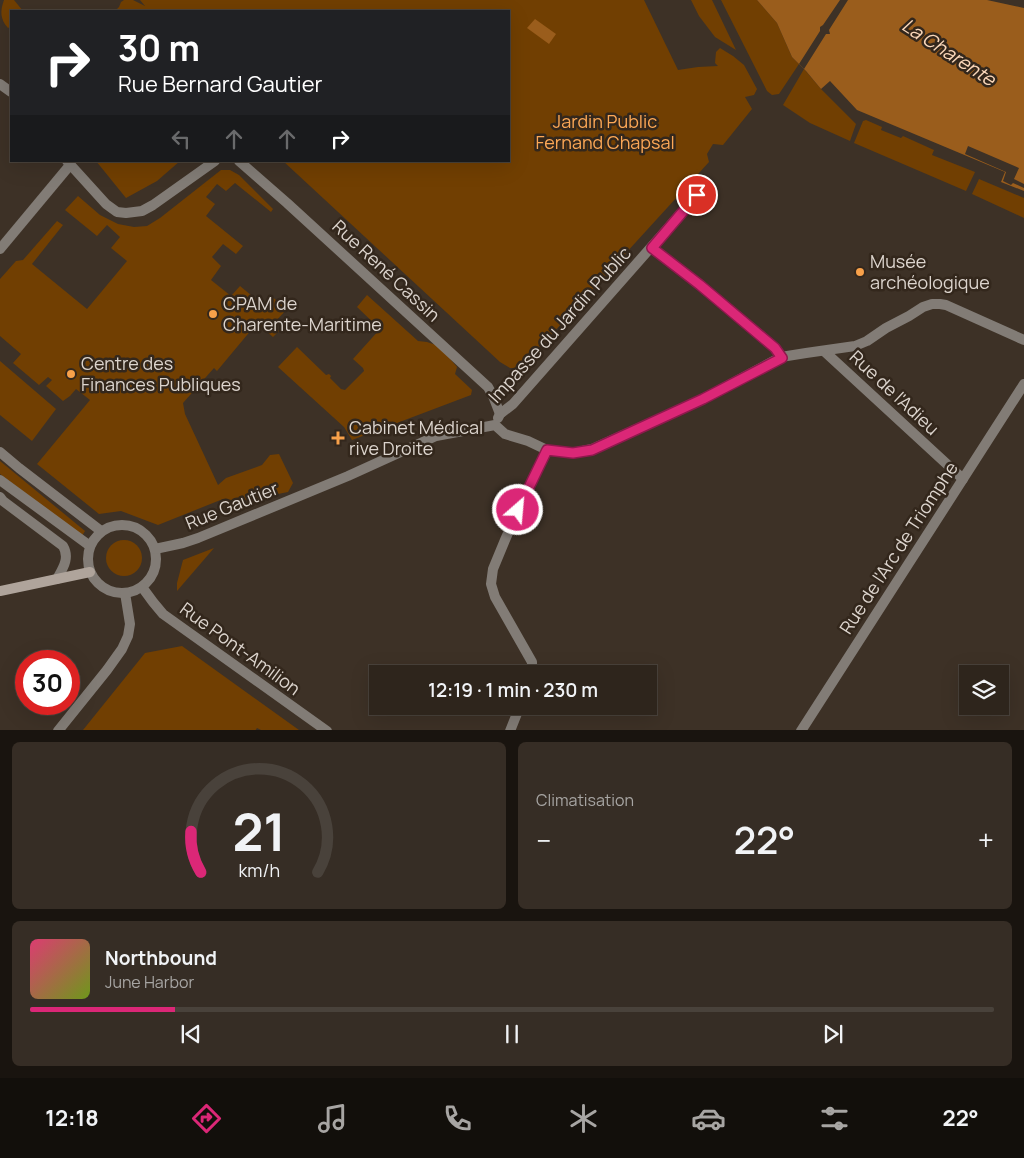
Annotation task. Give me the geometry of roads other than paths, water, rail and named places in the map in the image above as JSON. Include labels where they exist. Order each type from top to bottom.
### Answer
[{"type":"street","points":[[0,249],[68,163],[106,204],[117,212],[126,213],[142,211],[153,205],[214,162]]},
{"type":"street","name":"Rue René Cassin","points":[[240,162],[488,387],[500,414]]},
{"type":"street","name":"Impasse du Jardin Public","points":[[495,426],[500,414],[513,404],[697,195]]},
{"type":"street","points":[[652,248],[700,285],[775,348],[782,358]]},
{"type":"street","points":[[495,426],[505,434],[528,441],[547,450],[573,453],[592,450],[703,399],[782,358],[855,346],[867,341],[923,307],[932,304],[946,305],[1024,340]]},
{"type":"street","name":"Rue de l'Adieu","points":[[824,351],[963,479]]},
{"type":"street","name":"Rue de l'Arc de Triomphe","points":[[801,730],[1024,384]]},
{"type":"street","name":"Rue Gautier","points":[[155,549],[198,538],[348,476],[436,436],[495,426]]},
{"type":"street","points":[[532,665],[495,597],[491,584],[493,569],[505,540],[547,450]]},
{"type":"street","points":[[0,452],[33,480],[101,531]]},
{"type":"street","points":[[0,480],[90,546]]},
{"type":"street","points":[[0,497],[63,546],[67,552],[66,562],[58,579]]},
{"type":"street","points":[[122,524],[133,526],[143,531],[151,539],[157,560],[150,580],[142,587],[134,591],[116,593],[101,586],[94,580],[88,564],[88,554],[90,546],[101,531],[111,526],[122,524]]},
{"type":"street","points":[[0,592],[90,572]]},
{"type":"street","name":"Rue Pont-Amilion","points":[[142,587],[163,614],[327,730]]},
{"type":"street","points":[[58,730],[122,649],[128,636],[130,624],[125,593]]},
{"type":"street","points":[[510,730],[516,715]]},
{"type":"water","name":"La Charente","points":[[757,0],[987,0],[1024,8],[1024,191],[1001,182],[1005,172],[857,110],[830,81],[821,89],[792,57],[777,23]]},
{"type":"water","points":[[535,19],[556,34],[549,44],[527,28]]},
{"type":"place","name":"Musée archéologique","points":[[860,272]]},
{"type":"place","name":"CPAM de Charente-Maritime","points":[[213,314]]},
{"type":"place","name":"Centre des Finances Publiques","points":[[71,374]]},
{"type":"place","name":"Cabinet Médical rive Droite","points":[[338,438]]},
{"type":"park label","name":"Jardin Public Fernand Chapsal","points":[[605,132]]}]
